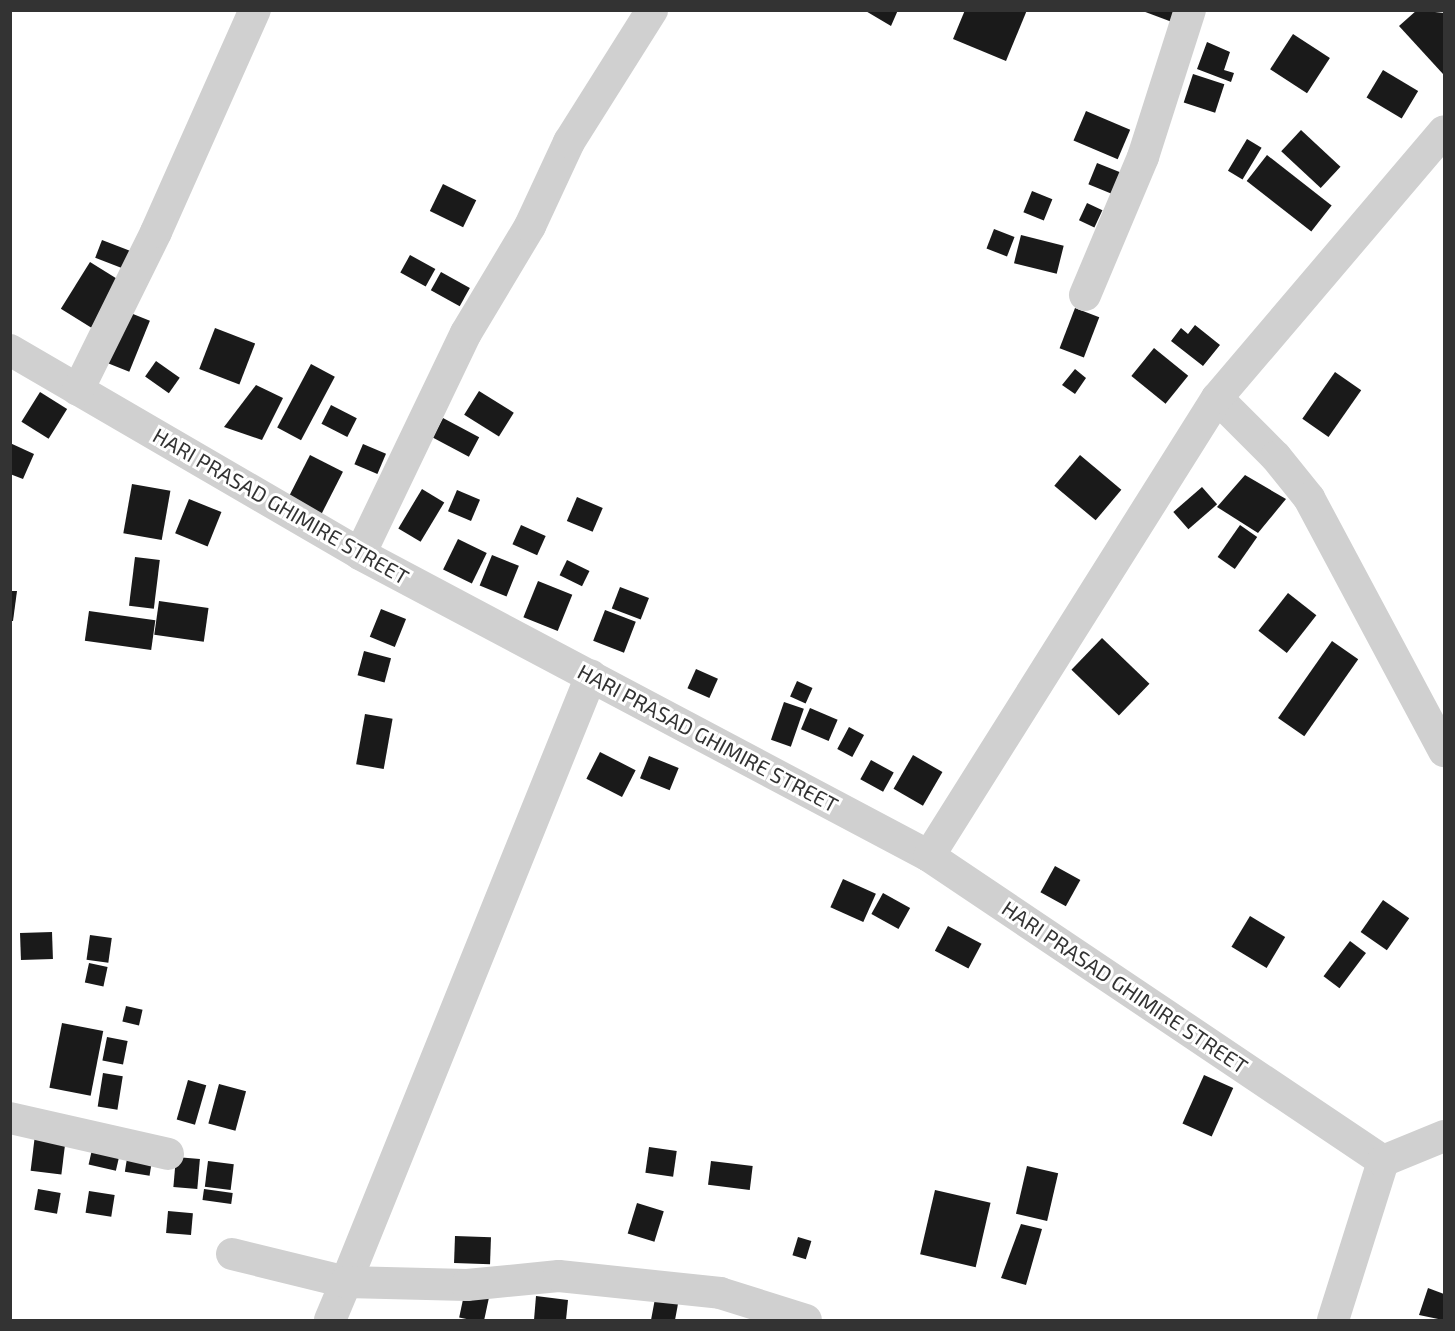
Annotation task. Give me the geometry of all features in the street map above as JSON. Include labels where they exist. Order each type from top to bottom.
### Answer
[{"type":"street","points":[[78,390],[156,232],[255,10]]},
{"type":"street","points":[[360,554],[466,333],[530,226],[569,142],[652,10]]},
{"type":"street","points":[[1085,295],[1143,157],[1190,10]]},
{"type":"street","points":[[930,856],[1217,398],[1444,131]]},
{"type":"street","name":"HARI PRASAD GHIMIRE STREET","points":[[13,357],[78,390],[360,554],[930,856],[1383,1161]]},
{"type":"street","points":[[1217,398],[1276,457],[1309,498],[1444,751]]},
{"type":"street","points":[[330,1320],[591,676]]},
{"type":"street","points":[[10,1118],[168,1154]]},
{"type":"street","points":[[1333,1320],[1383,1161],[1444,1136]]},
{"type":"street","points":[[232,1254],[346,1282],[467,1285],[560,1276],[614,1280],[720,1293],[806,1320]]},
{"type":"building","points":[[864,10],[898,10],[891,26]]},
{"type":"building","points":[[965,10],[1027,10],[1006,61],[953,39]]},
{"type":"building","points":[[1140,10],[1176,10],[1172,22]]},
{"type":"building","points":[[1417,10],[1444,13],[1443,74],[1399,26]]},
{"type":"building","points":[[1293,34],[1330,58],[1307,93],[1270,69]]},
{"type":"building","points":[[1207,42],[1230,52],[1224,70],[1234,73],[1231,82],[1197,69]]},
{"type":"building","points":[[1383,70],[1418,91],[1402,119],[1367,97]]},
{"type":"building","points":[[1193,74],[1224,84],[1215,113],[1184,103]]},
{"type":"building","points":[[1086,111],[1130,130],[1118,159],[1073,140]]},
{"type":"building","points":[[1301,130],[1340,167],[1321,188],[1281,151]]},
{"type":"building","points":[[1247,139],[1262,148],[1243,179],[1228,171]]},
{"type":"building","points":[[1267,155],[1332,205],[1311,231],[1247,181]]},
{"type":"building","points":[[1097,163],[1122,173],[1113,194],[1088,184]]},
{"type":"building","points":[[443,184],[476,200],[463,227],[430,211]]},
{"type":"building","points":[[1032,191],[1052,199],[1044,221],[1023,212]]},
{"type":"building","points":[[1087,203],[1102,210],[1094,227],[1079,220]]},
{"type":"building","points":[[994,229],[1015,237],[1007,256],[986,249]]},
{"type":"building","points":[[1021,235],[1064,246],[1057,274],[1014,263]]},
{"type":"building","points":[[102,240],[134,252],[127,270],[95,258]]},
{"type":"building","points":[[410,255],[435,269],[426,287],[400,272]]},
{"type":"building","points":[[90,262],[121,281],[91,328],[61,309]]},
{"type":"building","points":[[441,272],[470,288],[460,306],[431,290]]},
{"type":"building","points":[[1075,308],[1099,317],[1084,357],[1060,348]]},
{"type":"building","points":[[123,310],[150,321],[129,372],[102,361]]},
{"type":"building","points":[[1195,325],[1220,345],[1203,366],[1171,341],[1181,328],[1188,334]]},
{"type":"building","points":[[215,328],[255,343],[239,384],[199,369]]},
{"type":"building","points":[[1154,348],[1188,376],[1166,404],[1131,376]]},
{"type":"building","points":[[156,361],[180,378],[169,393],[145,377]]},
{"type":"building","points":[[311,364],[335,377],[301,440],[277,428]]},
{"type":"building","points":[[1075,369],[1086,378],[1075,394],[1062,385]]},
{"type":"building","points":[[1335,372],[1361,390],[1329,437],[1302,419]]},
{"type":"building","points":[[256,385],[283,398],[262,440],[224,427]]},
{"type":"building","points":[[479,391],[514,413],[499,436],[464,415]]},
{"type":"building","points":[[40,392],[67,409],[49,439],[21,422]]},
{"type":"building","points":[[331,405],[357,418],[347,437],[321,424]]},
{"type":"building","points":[[443,418],[479,437],[469,457],[433,437]]},
{"type":"building","points":[[10,443],[34,454],[23,479],[10,474]]},
{"type":"building","points":[[363,444],[386,454],[377,474],[354,464]]},
{"type":"building","points":[[310,455],[343,472],[322,514],[289,497]]},
{"type":"building","points":[[1080,455],[1121,490],[1096,520],[1054,486]]},
{"type":"building","points":[[1245,475],[1286,499],[1258,533],[1217,507]]},
{"type":"building","points":[[132,484],[170,491],[162,540],[123,533]]},
{"type":"building","points":[[1202,487],[1217,504],[1188,529],[1173,512]]},
{"type":"building","points":[[422,489],[444,502],[421,542],[398,528]]},
{"type":"building","points":[[457,490],[480,500],[471,521],[448,511]]},
{"type":"building","points":[[577,497],[603,508],[593,532],[567,521]]},
{"type":"building","points":[[189,499],[221,512],[208,546],[175,533]]},
{"type":"building","points":[[521,525],[546,536],[537,555],[512,544]]},
{"type":"building","points":[[1240,525],[1257,537],[1235,569],[1218,557]]},
{"type":"building","points":[[458,539],[487,553],[472,584],[443,570]]},
{"type":"building","points":[[492,555],[519,566],[507,596],[480,586]]},
{"type":"building","points":[[135,557],[160,560],[154,609],[129,606]]},
{"type":"building","points":[[567,560],[589,571],[582,586],[560,575]]},
{"type":"building","points":[[538,581],[572,595],[558,631],[523,617]]},
{"type":"building","points":[[620,587],[649,598],[641,620],[612,608]]},
{"type":"building","points":[[10,591],[17,591],[13,621],[10,621]]},
{"type":"building","points":[[1288,593],[1316,615],[1287,653],[1258,631]]},
{"type":"building","points":[[159,601],[209,608],[204,642],[154,635]]},
{"type":"building","points":[[381,609],[406,619],[395,647],[370,637]]},
{"type":"building","points":[[605,610],[636,622],[624,653],[593,641]]},
{"type":"building","points":[[89,611],[155,620],[151,650],[85,641]]},
{"type":"building","points":[[1102,638],[1149,684],[1119,715],[1071,670]]},
{"type":"building","points":[[1332,641],[1358,659],[1304,736],[1278,718]]},
{"type":"building","points":[[364,651],[391,658],[385,682],[358,675]]},
{"type":"building","points":[[696,669],[718,679],[709,698],[687,688]]},
{"type":"building","points":[[797,681],[813,688],[806,703],[790,697]]},
{"type":"building","points":[[784,702],[804,709],[791,747],[771,740]]},
{"type":"building","points":[[810,708],[838,720],[829,741],[801,729]]},
{"type":"building","points":[[365,714],[393,719],[384,769],[356,764]]},
{"type":"building","points":[[849,727],[864,735],[852,757],[837,749]]},
{"type":"building","points":[[600,752],[636,770],[622,797],[586,779]]},
{"type":"building","points":[[913,755],[942,772],[923,806],[894,789]]},
{"type":"building","points":[[649,756],[679,768],[670,790],[640,778]]},
{"type":"building","points":[[871,760],[894,773],[883,792],[860,779]]},
{"type":"building","points":[[1055,866],[1080,880],[1066,906],[1040,892]]},
{"type":"building","points":[[843,879],[876,894],[863,922],[830,907]]},
{"type":"building","points":[[883,893],[910,908],[898,929],[871,914]]},
{"type":"building","points":[[1383,900],[1409,918],[1387,950],[1361,932]]},
{"type":"building","points":[[1250,916],[1285,937],[1267,968],[1231,947]]},
{"type":"building","points":[[948,926],[982,944],[968,969],[935,951]]},
{"type":"building","points":[[52,932],[53,959],[21,960],[20,933]]},
{"type":"building","points":[[90,935],[112,938],[108,963],[87,960]]},
{"type":"building","points":[[1350,941],[1366,953],[1339,988],[1324,976]]},
{"type":"building","points":[[89,963],[108,967],[103,987],[85,983]]},
{"type":"building","points":[[126,1006],[143,1010],[139,1025],[122,1022]]},
{"type":"building","points":[[62,1023],[103,1031],[91,1096],[49,1088]]},
{"type":"building","points":[[107,1037],[128,1041],[123,1065],[102,1061]]},
{"type":"building","points":[[103,1073],[123,1076],[117,1110],[98,1107]]},
{"type":"building","points":[[1204,1075],[1233,1088],[1212,1136],[1182,1123]]},
{"type":"building","points":[[188,1080],[206,1085],[195,1125],[177,1119]]},
{"type":"building","points":[[219,1084],[246,1091],[235,1131],[208,1124]]},
{"type":"building","points":[[35,1135],[66,1139],[61,1175],[31,1171]]},
{"type":"building","points":[[94,1141],[121,1147],[116,1171],[89,1164]]},
{"type":"building","points":[[649,1147],[677,1151],[673,1177],[645,1173]]},
{"type":"building","points":[[128,1152],[153,1156],[150,1176],[125,1172]]},
{"type":"building","points":[[176,1157],[200,1159],[197,1189],[173,1187]]},
{"type":"building","points":[[208,1161],[234,1164],[231,1190],[205,1187]]},
{"type":"building","points":[[711,1161],[753,1166],[750,1190],[708,1185]]},
{"type":"building","points":[[1027,1166],[1058,1173],[1047,1221],[1016,1214]]},
{"type":"building","points":[[38,1189],[61,1193],[57,1214],[34,1210]]},
{"type":"building","points":[[204,1189],[233,1193],[231,1204],[202,1200]]},
{"type":"building","points":[[935,1190],[991,1203],[976,1267],[920,1254]]},
{"type":"building","points":[[89,1191],[115,1195],[111,1217],[86,1213]]},
{"type":"building","points":[[637,1203],[664,1211],[654,1242],[628,1234]]},
{"type":"building","points":[[168,1211],[193,1213],[191,1235],[166,1233]]},
{"type":"building","points":[[1021,1224],[1042,1229],[1026,1285],[1001,1278]]},
{"type":"building","points":[[455,1236],[491,1237],[490,1264],[454,1263]]},
{"type":"building","points":[[798,1237],[811,1241],[806,1259],[792,1255]]},
{"type":"building","points":[[657,1288],[680,1293],[675,1320],[651,1320]]},
{"type":"building","points":[[1428,1288],[1444,1294],[1443,1320],[1419,1315]]},
{"type":"building","points":[[465,1290],[489,1295],[484,1320],[459,1317]]},
{"type":"building","points":[[536,1296],[568,1300],[566,1320],[534,1320]]}]
